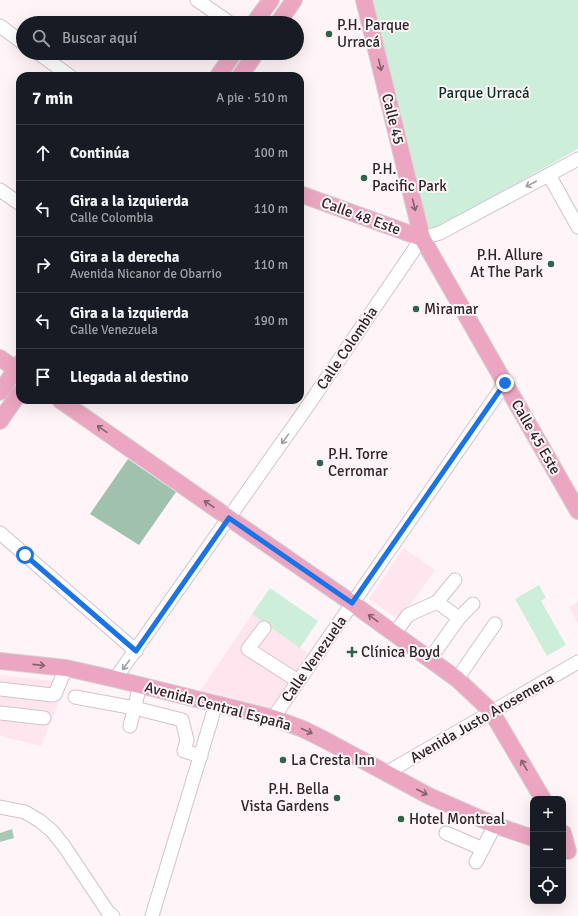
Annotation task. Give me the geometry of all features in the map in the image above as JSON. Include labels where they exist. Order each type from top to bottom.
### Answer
[{"type":"main road","points":[[259,16],[270,0]]},
{"type":"main road","points":[[283,16],[294,0]]},
{"type":"main road","name":"Calle 45","points":[[364,0],[422,238]]},
{"type":"main road","points":[[221,72],[229,60]]},
{"type":"main road","points":[[243,72],[251,60]]},
{"type":"main road","name":"Calle 48 Este","points":[[304,195],[422,238]]},
{"type":"main road","name":"Calle 45 Este","points":[[422,238],[578,511]]},
{"type":"main road","points":[[0,358],[16,366]]},
{"type":"main road","points":[[0,392],[16,372]]},
{"type":"main road","points":[[0,421],[16,398]]},
{"type":"main road","points":[[66,404],[352,603],[457,679],[492,711],[541,796]]},
{"type":"main road","name":"Avenida Central España","points":[[0,661],[66,668],[273,718],[303,729],[429,796],[495,825],[530,837]]},
{"type":"main road","points":[[566,841],[570,851]]},
{"type":"street","points":[[197,0],[220,16]]},
{"type":"street","points":[[0,26],[16,38]]},
{"type":"street","points":[[48,60],[64,72]]},
{"type":"street","points":[[422,238],[440,233],[578,159]]},
{"type":"street","points":[[549,175],[578,227]]},
{"type":"street","points":[[0,190],[16,201]]},
{"type":"street","name":"Calle Colombia","points":[[304,400],[422,238]]},
{"type":"street","name":"Calle Venezuela","points":[[273,718],[505,383]]},
{"type":"street","name":"Calle Colombia","points":[[115,679],[229,518],[301,404]]},
{"type":"street","points":[[0,533],[136,651]]},
{"type":"street","points":[[395,634],[408,614],[437,602],[455,580]]},
{"type":"street","points":[[437,602],[459,618]]},
{"type":"street","points":[[430,660],[459,618],[473,604]]},
{"type":"street","points":[[457,679],[495,624]]},
{"type":"street","points":[[264,628],[248,649],[298,681]]},
{"type":"street","name":"Avenida Justo Arosemena","points":[[386,773],[578,662]]},
{"type":"street","points":[[0,689],[52,695],[55,694],[66,668]]},
{"type":"street","points":[[130,726],[140,685]]},
{"type":"street","points":[[75,697],[135,708],[182,720],[187,740],[184,751],[201,756]]},
{"type":"street","points":[[152,916],[216,704]]},
{"type":"street","points":[[0,713],[44,718]]},
{"type":"street","points":[[0,807],[25,812],[52,830],[112,916]]},
{"type":"street","points":[[476,862],[495,825]]},
{"type":"street","points":[[446,833],[483,849]]},
{"type":"shaded area","points":[[128,459],[176,492],[139,545],[90,514]]},
{"type":"shaded area","points":[[404,548],[435,570],[399,620],[369,599]]},
{"type":"shaded area","points":[[578,602],[578,624],[569,607]]},
{"type":"shaded area","points":[[252,614],[309,654],[273,706],[270,708],[200,691]]},
{"type":"shaded area","points":[[0,675],[55,681],[66,685],[41,746],[0,736]]},
{"type":"shaded area","points":[[12,829],[14,838],[0,842],[0,833]]},
{"type":"green space","name":"Parque Urracá","points":[[371,0],[578,0],[578,149],[431,231],[427,231]]},
{"type":"green space","points":[[539,585],[546,598],[541,601],[566,645],[547,656],[515,599]]},
{"type":"green space","points":[[270,588],[318,621],[300,648],[252,614]]},
{"type":"place","name":"P.H. Parque Urracá","points":[[329,34]]},
{"type":"place","name":"P.H. Pacific Park","points":[[364,178]]},
{"type":"place","name":"P.H. Allure At The Park","points":[[551,264]]},
{"type":"place","name":"Miramar","points":[[416,309]]},
{"type":"place","name":"P.H. Torre Cerromar","points":[[320,463]]},
{"type":"place","name":"Clínica Boyd","points":[[352,652]]},
{"type":"place","name":"La Cresta Inn","points":[[283,760]]},
{"type":"place","name":"P.H. Bella Vista Gardens","points":[[337,798]]},
{"type":"place","name":"Hotel Montreal","points":[[401,819]]},
{"type":"route","points":[[25,555],[136,651],[229,518],[352,603],[505,383]]}]
